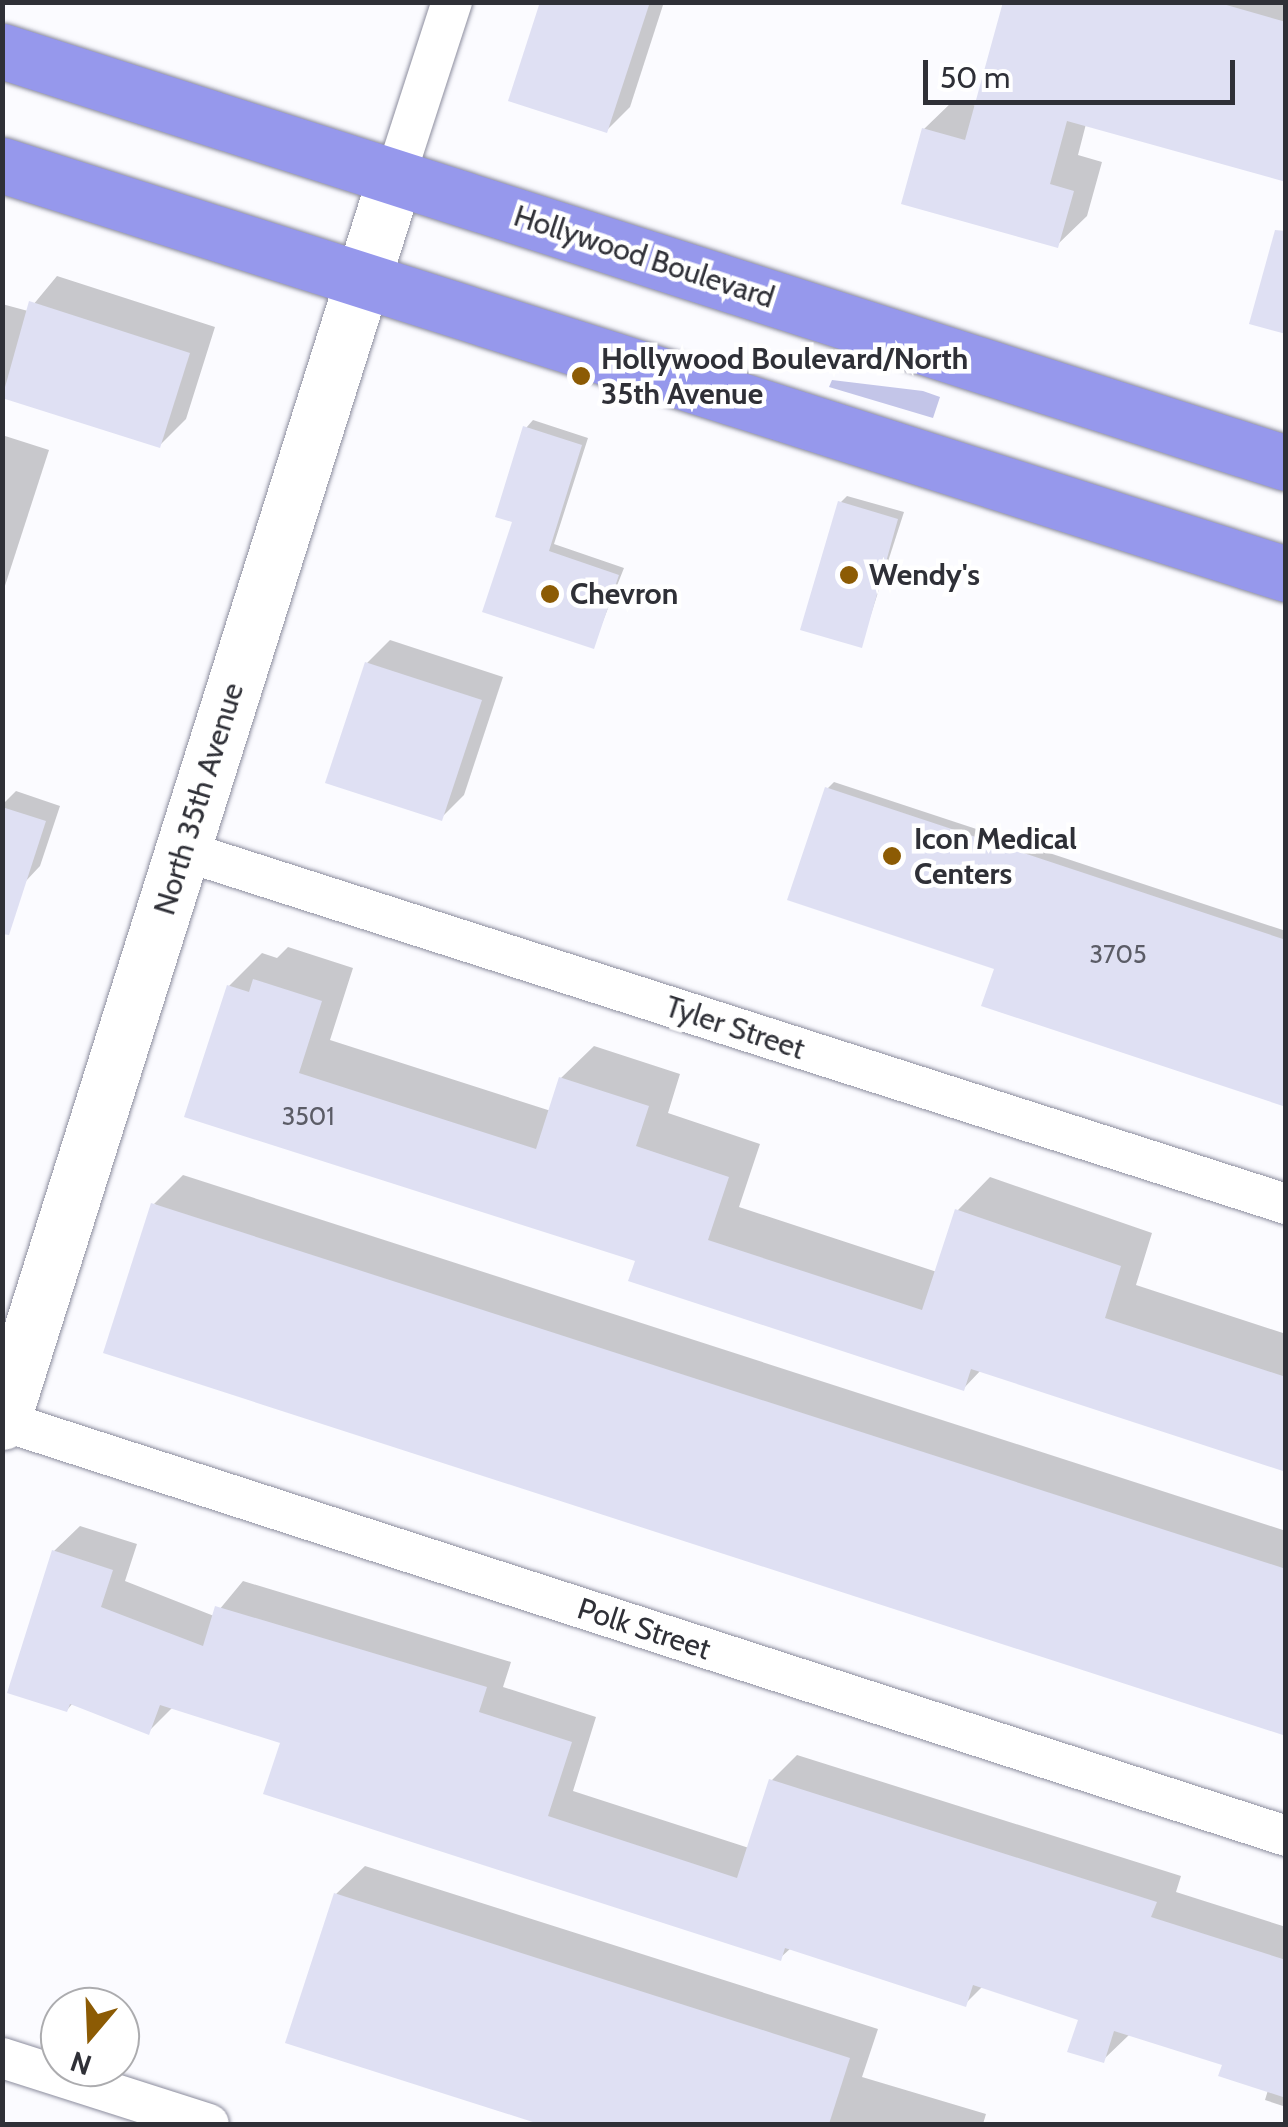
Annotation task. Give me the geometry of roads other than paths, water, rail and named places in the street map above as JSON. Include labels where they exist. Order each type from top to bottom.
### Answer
[{"type":"highway","name":"Hollywood Boulevard","points":[[2,51],[1286,463]]},
{"type":"highway","points":[[2,165],[1286,574]]},
{"type":"street","points":[[396,177],[452,2]]},
{"type":"street","name":"North 35th Avenue","points":[[3,1421],[396,177]]},
{"type":"street","name":"Tyler Street","points":[[184,851],[1286,1204]]},
{"type":"street","name":"Polk Street","points":[[3,1421],[1286,1836]]},
{"type":"street","points":[[2,2058],[208,2124]]},
{"type":"place","name":"Hollywood Boulevard/North 35th Avenue","points":[[581,376]]},
{"type":"place","name":"Wendy's","points":[[849,575]]},
{"type":"place","name":"Chevron","points":[[550,594]]},
{"type":"place","name":"Icon Medical Centers","points":[[892,856]]}]
